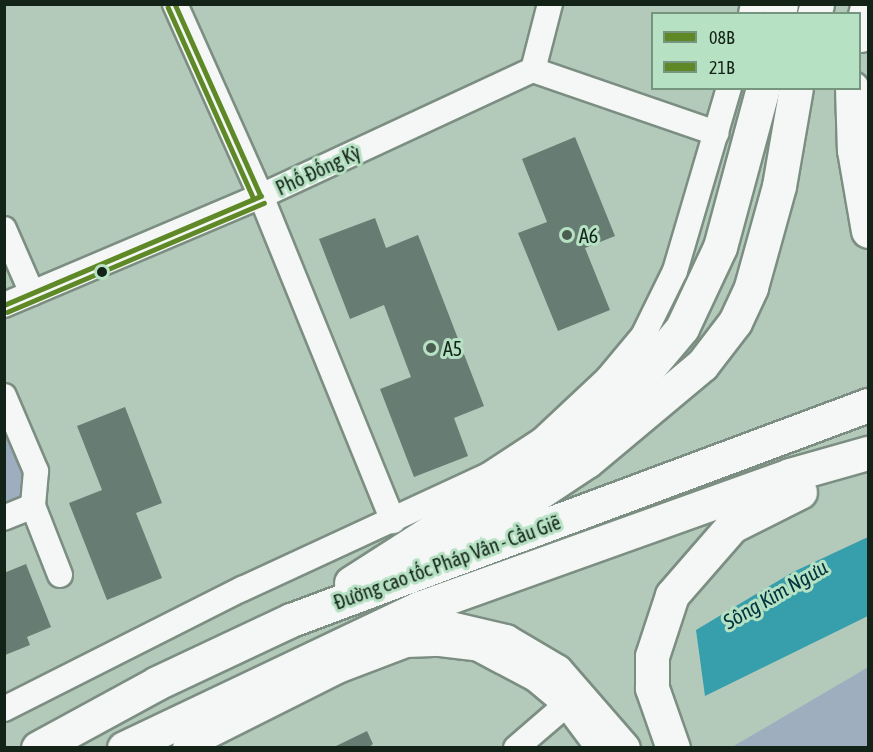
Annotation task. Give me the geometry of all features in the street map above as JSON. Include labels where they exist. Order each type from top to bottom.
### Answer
[{"type":"highway","points":[[861,30],[868,4]]},
{"type":"highway","points":[[291,620],[545,458],[625,396],[682,328],[720,247],[762,90]]},
{"type":"highway","points":[[291,620],[531,498],[628,430],[702,365],[735,322],[751,287],[777,196],[796,90]]},
{"type":"highway","points":[[852,95],[868,231]]},
{"type":"highway","name":"Đường cao tốc Pháp Vân - Cầu Giẽ","points":[[38,747],[157,683],[291,620],[868,405]]},
{"type":"highway","name":"Đường cao tốc Pháp Vân - Cầu Giẽ","points":[[124,747],[419,608],[790,475],[868,453]]},
{"type":"highway","points":[[673,747],[652,688],[651,656],[672,595],[688,571],[732,526],[761,509],[868,472]]},
{"type":"highway","points":[[319,654],[424,627],[480,631],[556,671],[623,747]]},
{"type":"street","points":[[175,4],[261,196],[393,521]]},
{"type":"street","points":[[550,4],[533,70],[716,133]]},
{"type":"street","name":"Phố Đống Kỳ","points":[[4,305],[261,196],[533,70]]},
{"type":"street","points":[[4,709],[242,589],[487,476],[542,440],[608,378],[643,336],[675,271],[728,90]]},
{"type":"street","points":[[4,229],[32,293]]},
{"type":"street","points":[[4,396],[36,471],[33,506],[60,575]]},
{"type":"street","points":[[4,518],[33,506]]},
{"type":"street","points":[[185,747],[338,671],[406,645],[478,649],[535,679],[566,705],[598,747]]},
{"type":"street","points":[[516,747],[566,705]]},
{"type":"shaded area","points":[[4,423],[27,475],[20,499],[4,506]]},
{"type":"shaded area","points":[[868,667],[868,747],[732,747],[848,679]]},
{"type":"water","name":"Sông Kim Ngưu","points":[[868,537],[868,616],[705,696],[696,630],[793,572]]},
{"type":"building","name":"A6","points":[[575,137],[615,236],[585,248],[610,310],[558,331],[518,233],[547,222],[522,159]]},
{"type":"building","name":"A5","points":[[375,218],[386,248],[418,235],[484,406],[454,418],[468,456],[414,477],[380,389],[411,377],[384,305],[350,319],[319,239]]},
{"type":"building","points":[[125,407],[162,503],[136,513],[162,578],[107,600],[69,503],[102,490],[77,426]]},
{"type":"building","points":[[26,564],[51,627],[27,637],[30,645],[5,655],[4,573]]},
{"type":"building","points":[[367,731],[373,744],[368,748],[332,748]]},
{"type":"transit line","name":"08B","points":[[175,4],[261,196]]},
{"type":"transit line","name":"21B","points":[[168,7],[254,199]]},
{"type":"transit line","name":"08B","points":[[4,305],[261,196]]},
{"type":"transit line","name":"21B","points":[[7,312],[264,203]]},
{"type":"place","name":"A6","points":[[567,235]]},
{"type":"place","name":"A5","points":[[431,348]]}]
